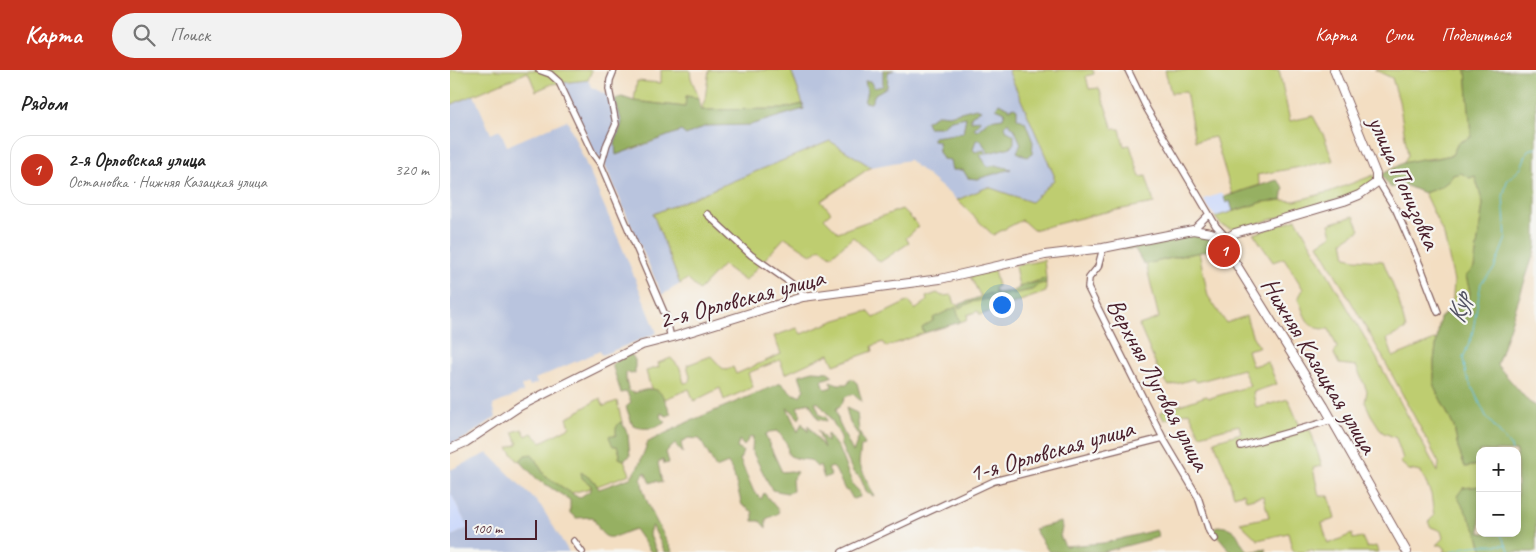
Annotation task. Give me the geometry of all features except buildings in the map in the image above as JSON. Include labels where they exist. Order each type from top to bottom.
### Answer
[{"type":"street","points":[[539,70],[550,74],[560,82],[594,154],[601,164],[666,316],[671,338]]},
{"type":"street","points":[[601,164],[616,124],[608,89],[614,70]]},
{"type":"street","name":"Нижняя Казацкая улица","points":[[1128,70],[1147,109],[1208,214],[1227,238],[1227,247],[1231,256],[1332,420],[1407,552]]},
{"type":"street","name":"улица Понизовка","points":[[1334,70],[1377,179],[1396,210],[1438,312]]},
{"type":"street","points":[[1227,238],[1234,233],[1296,216],[1359,195],[1372,187],[1377,179]]},
{"type":"street","points":[[707,214],[751,255],[798,288],[803,297]]},
{"type":"street","points":[[1193,230],[1208,214]]},
{"type":"street","name":"2-я Орловская улица","points":[[450,449],[466,442],[506,414],[642,345],[671,338],[803,297],[940,279],[1045,255],[1103,248],[1193,230],[1211,232],[1227,238]]},
{"type":"street","name":"Верхняя Луговая улица","points":[[1103,248],[1098,267],[1089,278],[1088,288],[1163,438],[1198,497],[1209,530],[1215,539]]},
{"type":"street","points":[[1241,446],[1332,420]]},
{"type":"street","name":"1-я Орловская улица","points":[[842,552],[994,481],[1163,438]]},
{"type":"street","points":[[574,541],[582,552]]},
{"type":"shaded area","points":[[791,70],[1008,70],[1054,175],[1054,180],[1031,202],[988,187],[957,200],[909,160],[871,167],[830,141],[653,214],[680,284],[662,295],[604,163],[596,155],[562,83],[588,80],[591,87],[615,99],[622,123],[615,143],[629,151],[681,131],[686,134],[706,126],[750,125],[804,109]]},
{"type":"shaded area","points":[[474,95],[491,134],[500,130],[507,146],[567,120],[657,333],[602,355],[600,351],[535,379],[537,383],[530,386],[529,383],[521,386],[523,392],[493,405],[496,417],[465,438],[450,445],[450,105]]},
{"type":"shaded area","points":[[1222,193],[1226,202],[1230,201],[1236,219],[1221,225],[1204,201]]},
{"type":"shaded area","points":[[488,453],[541,506],[569,552],[451,552],[450,537],[468,528],[450,491],[450,470]]},
{"type":"shaded area","points":[[450,491],[468,528],[450,537]]},
{"type":"green space","points":[[450,70],[592,70],[588,80],[552,84],[536,91],[528,72],[450,105]]},
{"type":"green space","points":[[661,70],[690,70],[699,98],[686,96],[686,107],[634,101],[637,81],[661,83]]},
{"type":"green space","points":[[709,70],[791,70],[803,104],[782,109],[701,110],[705,99]]},
{"type":"green space","points":[[883,70],[894,70],[888,72],[887,87],[875,94],[871,103],[864,102],[867,91],[865,81],[870,81],[874,88],[883,86]]},
{"type":"green space","points":[[1008,70],[1093,70],[1094,74],[1086,76],[1089,89],[1099,88],[1113,129],[1120,129],[1124,146],[1130,145],[1140,177],[1146,176],[1154,203],[1101,213],[1033,230],[1022,220],[993,235],[957,200],[988,187],[1031,202],[1054,180],[1054,175]]},
{"type":"green space","points":[[1165,70],[1279,70],[1290,121],[1313,116],[1324,136],[1333,161],[1257,175],[1260,185],[1232,194],[1215,137],[1195,141],[1186,92],[1171,93]]},
{"type":"green space","points":[[1375,70],[1466,70],[1471,137],[1458,143],[1452,155],[1403,163],[1408,155],[1399,101],[1392,78]]},
{"type":"green space","points":[[1466,70],[1536,70],[1536,247],[1497,365],[1529,402],[1536,406],[1536,552],[1483,552],[1478,537],[1521,537],[1521,447],[1476,447],[1476,466],[1465,467],[1458,448],[1454,427],[1434,386],[1434,361],[1440,318],[1448,311],[1452,311],[1469,302],[1470,292],[1466,276],[1474,268],[1483,204],[1475,176],[1470,178],[1461,173],[1453,175],[1444,184],[1424,193],[1402,184],[1391,188],[1381,175],[1403,163],[1452,155],[1458,143],[1471,137]]},
{"type":"green space","points":[[686,96],[699,98],[701,110],[782,109],[803,104],[804,109],[750,125],[706,126],[686,135],[681,131],[616,155],[615,143],[622,123],[615,99],[622,97],[634,101],[685,107]]},
{"type":"green space","points":[[999,103],[1010,109],[1014,107],[1017,109],[1017,118],[1025,122],[1033,142],[1032,154],[1027,157],[1017,152],[1021,144],[1015,130],[1008,122],[1005,126],[1007,131],[1014,135],[1014,143],[1011,147],[988,153],[981,140],[976,140],[973,149],[975,152],[984,150],[985,154],[980,155],[988,167],[995,165],[1011,169],[977,179],[968,178],[963,170],[952,170],[950,160],[943,159],[939,152],[938,141],[933,140],[933,137],[963,133],[966,117],[951,120],[941,127],[928,127],[926,121],[939,114],[949,115],[976,108],[981,110],[971,116],[971,121],[980,120],[974,128],[977,131],[989,120],[1003,118],[1005,112],[996,108]]},
{"type":"green space","points":[[830,141],[871,167],[821,201],[831,212],[824,218],[838,232],[902,209],[919,226],[906,238],[909,243],[880,262],[853,237],[831,256],[820,248],[812,255],[785,237],[745,281],[723,265],[699,290],[687,279],[680,284],[653,214]]},
{"type":"green space","points":[[1461,172],[1470,178],[1475,176],[1483,204],[1474,268],[1466,276],[1470,292],[1469,302],[1452,311],[1454,281],[1444,235],[1424,193],[1440,187],[1453,175]]},
{"type":"green space","points":[[1374,175],[1374,181],[1357,194],[1235,230],[1221,225],[1215,217],[1263,202],[1295,201],[1329,192]]},
{"type":"green space","points":[[1277,180],[1284,187],[1282,200],[1263,202],[1233,211],[1230,201],[1226,203],[1224,197]]},
{"type":"green space","points":[[1354,216],[1360,230],[1343,241],[1346,257],[1383,261],[1398,298],[1406,329],[1387,339],[1393,357],[1437,339],[1434,361],[1434,386],[1454,427],[1458,448],[1465,467],[1476,466],[1476,486],[1463,488],[1476,530],[1476,537],[1478,537],[1483,552],[1443,552],[1445,549],[1442,545],[1436,545],[1443,538],[1441,531],[1431,527],[1428,522],[1434,516],[1431,494],[1421,472],[1409,470],[1400,462],[1403,459],[1396,438],[1382,432],[1365,402],[1367,391],[1356,366],[1339,364],[1334,354],[1337,347],[1329,329],[1321,329],[1311,325],[1305,317],[1298,299],[1303,289],[1284,258],[1273,262],[1254,234],[1296,219],[1376,357],[1438,472],[1439,463],[1381,354],[1318,244],[1332,235],[1329,224]]},
{"type":"green space","points":[[1195,234],[1213,235],[1222,246],[1213,250],[1146,264],[1143,263],[1135,249],[1122,249],[1126,246]]},
{"type":"green space","points":[[1199,252],[1208,296],[1226,323],[1246,316],[1252,335],[1259,347],[1247,350],[1252,366],[1268,362],[1277,384],[1253,392],[1256,408],[1288,399],[1302,431],[1310,429],[1322,466],[1313,468],[1319,496],[1329,496],[1335,519],[1322,523],[1328,544],[1352,534],[1353,539],[1362,537],[1367,548],[1376,546],[1378,552],[1313,552],[1312,550],[1293,552],[1288,533],[1258,540],[1240,523],[1269,517],[1263,496],[1246,500],[1244,493],[1234,496],[1214,441],[1241,433],[1239,425],[1200,435],[1189,412],[1164,420],[1160,412],[1206,396],[1210,398],[1250,386],[1243,369],[1197,382],[1193,379],[1169,386],[1160,374],[1139,325],[1159,318],[1146,264]]},
{"type":"green space","points":[[1044,260],[1046,278],[1019,287],[1015,266]]},
{"type":"green space","points":[[994,270],[998,286],[994,288],[996,293],[981,297],[970,276]]},
{"type":"green space","points":[[1046,278],[1046,283],[1039,284],[1032,290],[972,302],[959,308],[958,305],[988,294],[1014,291],[1025,284],[1034,283]]},
{"type":"green space","points":[[1046,283],[1046,292],[980,315],[978,311],[967,315],[968,319],[960,322],[956,307],[922,328],[924,333],[886,347],[883,342],[872,346],[873,351],[834,365],[829,354],[785,374],[780,360],[748,373],[753,387],[724,400],[720,388],[694,401],[689,389],[665,399],[656,390],[651,389],[646,371],[659,367],[658,363],[671,358],[680,368],[684,383],[689,382],[690,376],[687,365],[711,356],[726,370],[733,367],[736,374],[781,354],[774,336],[797,328],[801,334],[836,320],[868,311],[874,318],[909,301],[915,310],[927,301],[926,297],[937,293],[942,296],[952,295],[955,304],[959,308],[972,302],[1031,290],[1039,284]]},
{"type":"green space","points":[[956,307],[960,322],[924,333],[922,328],[934,320],[933,318]]},
{"type":"green space","points":[[631,354],[635,360],[635,373],[626,372],[629,391],[634,393],[650,389],[659,392],[671,414],[667,416],[661,413],[660,417],[666,422],[658,426],[642,428],[633,426],[626,407],[631,403],[627,392],[621,393],[612,364]]},
{"type":"green space","points":[[813,371],[828,372],[833,376],[822,380],[825,389],[832,387],[830,381],[838,384],[848,384],[851,378],[857,383],[862,402],[853,394],[845,397],[842,404],[836,409],[839,423],[853,452],[859,436],[850,423],[846,408],[857,413],[859,431],[865,445],[861,446],[859,463],[874,496],[867,493],[860,477],[853,472],[840,443],[841,437],[830,417],[819,403],[815,402],[820,415],[826,417],[827,421],[818,419],[809,402],[797,407],[801,415],[799,419],[787,408],[798,432],[802,423],[808,432],[808,425],[824,448],[818,430],[827,442],[827,433],[838,448],[853,485],[859,491],[860,497],[853,499],[849,492],[845,490],[835,469],[832,467],[828,469],[831,475],[824,478],[820,465],[817,467],[810,460],[790,456],[787,444],[778,431],[769,432],[765,435],[782,472],[797,472],[792,480],[793,491],[787,493],[772,490],[752,451],[753,436],[749,438],[744,446],[739,440],[737,448],[743,451],[740,460],[754,492],[761,499],[764,493],[779,511],[777,514],[766,519],[766,528],[760,521],[753,521],[753,512],[742,505],[733,472],[728,463],[716,468],[700,439],[688,438],[681,443],[683,453],[675,444],[666,452],[669,463],[664,464],[663,459],[658,463],[662,483],[655,481],[650,483],[645,472],[641,479],[646,498],[673,552],[665,552],[652,525],[649,533],[657,552],[651,552],[635,529],[614,537],[605,536],[593,517],[576,518],[570,513],[570,500],[537,479],[520,461],[525,455],[532,454],[545,476],[579,498],[591,490],[591,485],[582,478],[581,472],[594,481],[599,489],[630,478],[638,467],[648,442],[688,422],[781,383],[791,393],[800,396],[804,389],[799,375]]},
{"type":"green space","points":[[600,398],[604,406],[617,401],[622,422],[619,423],[616,436],[613,436],[620,454],[619,458],[624,460],[630,474],[597,486],[594,481],[582,478],[591,485],[591,488],[571,493],[545,476],[532,455],[525,455],[520,461],[517,460],[508,448],[518,444],[513,432],[522,429],[526,436],[532,433],[541,442],[570,427],[567,418]]},
{"type":"green space","points":[[622,422],[628,435],[630,456],[624,460],[619,458],[620,454],[617,446],[613,446],[609,437],[610,435],[616,436],[616,428]]},
{"type":"green space","points":[[1476,486],[1476,530],[1457,496],[1463,488]]},
{"type":"green space","points":[[1061,522],[1060,536],[1065,546],[1104,543],[1156,530],[1159,537],[1103,552],[1049,552],[1034,529]]},
{"type":"green space","points":[[1218,526],[1226,527],[1235,532],[1249,552],[1231,552],[1213,530]]},
{"type":"green space","points":[[1266,549],[1266,552],[1249,552]]},
{"type":"waterway","name":"Кур","points":[[1511,447],[1486,416],[1466,375],[1463,358],[1472,336],[1481,283],[1494,269],[1506,238],[1503,197],[1507,181],[1521,168],[1528,150],[1536,148]]},
{"type":"waterway","name":"Кур","points":[[1502,537],[1510,552]]},
{"type":"waterway","points":[[1451,552],[1471,546],[1506,545]]},
{"type":"place","name":"2-я Орловская улица","points":[[1224,251]]}]
